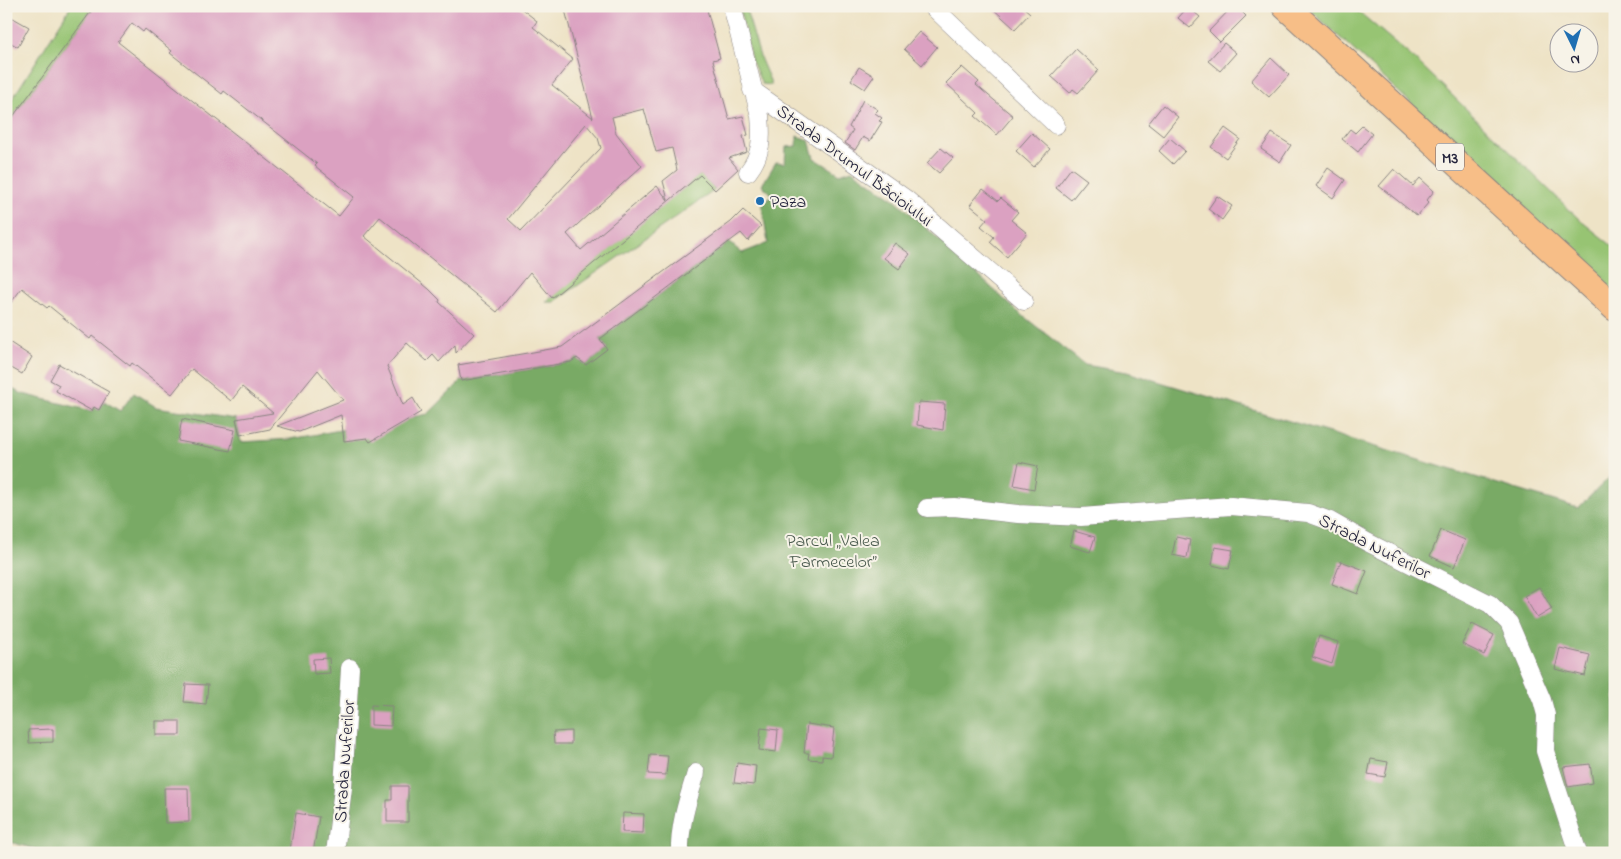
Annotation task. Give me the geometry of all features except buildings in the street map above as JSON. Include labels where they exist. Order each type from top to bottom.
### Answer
[{"type":"highway","name":"M3","points":[[1285,6],[1615,308]]},
{"type":"street","name":"Strada Drumul Băcioiului","points":[[732,6],[760,116],[762,141],[759,154],[748,172]]},
{"type":"street","points":[[932,6],[1056,125]]},
{"type":"street","name":"Strada Drumul Băcioiului","points":[[752,90],[906,199],[1024,301]]},
{"type":"street","name":"Strada Nuferilor","points":[[927,508],[954,507],[1018,514],[1081,517],[1231,506],[1308,513],[1330,521],[1490,604],[1509,623],[1542,700],[1546,714],[1545,751],[1578,853]]},
{"type":"street","name":"Strada Nuferilor","points":[[335,853],[344,788],[350,668]]},
{"type":"street","points":[[680,853],[686,807],[696,773]]},
{"type":"green space","points":[[71,6],[95,6],[6,126],[6,109]]},
{"type":"green space","points":[[739,6],[745,6],[761,60],[772,85],[762,84],[751,59]]},
{"type":"green space","points":[[1306,6],[1352,6],[1419,63],[1581,221],[1615,248],[1615,292]]},
{"type":"green space","name":"Parcul „Valea Farmecelor”","points":[[797,136],[809,140],[814,158],[840,174],[852,170],[897,201],[1017,311],[1085,365],[1127,372],[1578,508],[1615,472],[1615,853],[50,853],[6,841],[6,386],[23,394],[92,411],[94,407],[99,410],[104,401],[120,411],[134,393],[156,407],[236,419],[241,442],[291,439],[428,414],[461,381],[571,362],[577,358],[586,365],[607,349],[600,339],[729,242],[742,253],[768,243],[762,206],[772,195],[762,185],[776,162],[785,163],[786,147],[797,146]]},
{"type":"green space","points":[[725,154],[729,158],[705,180],[715,190],[554,302],[546,302]]},
{"type":"place","name":"Paza","points":[[760,201]]}]
